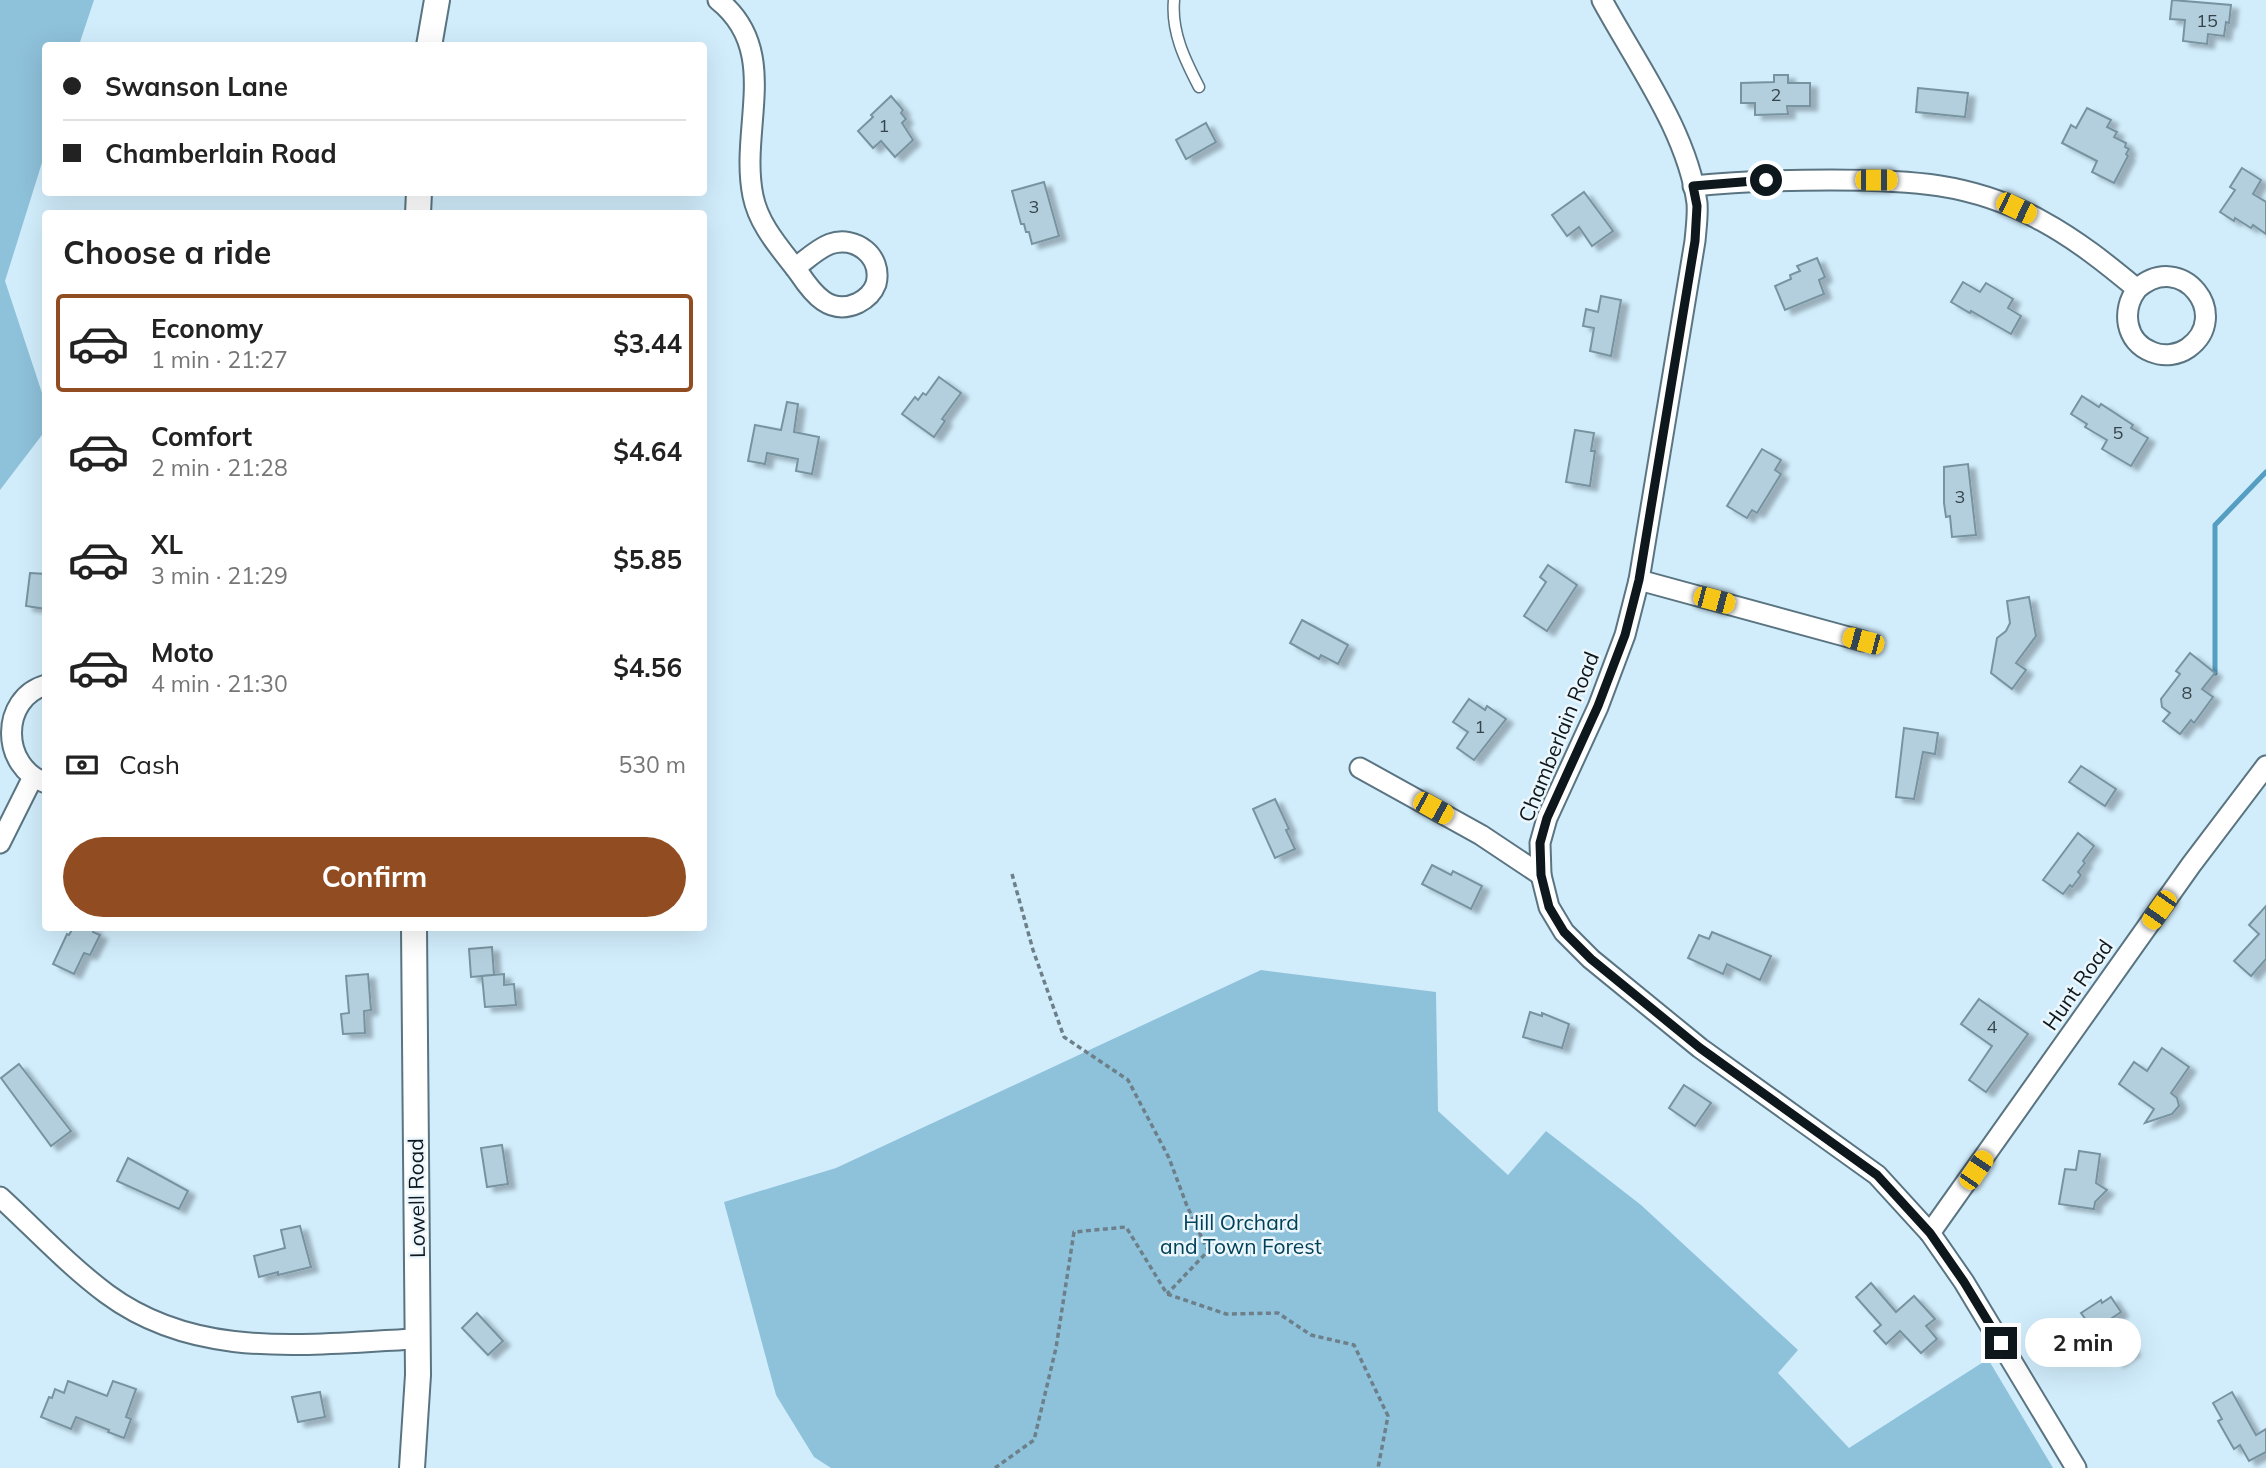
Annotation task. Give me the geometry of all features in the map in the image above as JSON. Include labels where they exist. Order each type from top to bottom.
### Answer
[{"type":"street","points":[[430,42],[437,0]]},
{"type":"street","points":[[718,0],[745,31],[755,61],[749,151],[754,202],[765,227],[795,268]]},
{"type":"street","name":"Chamberlain Road","points":[[1602,0],[1667,117],[1693,186],[1697,206],[1695,241],[1639,580],[1625,635],[1598,706],[1547,818],[1540,843],[1541,875],[1549,907],[1564,932],[1591,959],[1700,1048],[1877,1175],[1930,1233],[1964,1282],[2076,1468]]},
{"type":"street","points":[[1693,186],[1766,180],[1888,180],[1963,190],[1990,198],[2041,220],[2079,243],[2137,289]]},
{"type":"street","points":[[2164,276],[2180,279],[2193,287],[2202,299],[2205,314],[2203,329],[2195,342],[2182,351],[2168,355],[2152,352],[2139,344],[2130,332],[2127,317],[2129,302],[2137,289],[2150,280],[2164,276]]},
{"type":"street","points":[[1639,580],[1863,641]]},
{"type":"street","points":[[0,843],[39,781],[18,770],[8,757],[3,741],[4,725],[9,709],[20,696],[42,686]]},
{"type":"street","name":"Hunt Road","points":[[1930,1233],[2191,865],[2266,766]]},
{"type":"street","points":[[1360,768],[1481,835],[1541,875]]},
{"type":"street","name":"Lowell Road","points":[[412,1468],[418,1376],[414,931]]},
{"type":"street","points":[[0,1196],[83,1275],[109,1296],[164,1326],[228,1342],[264,1345],[418,1339]]},
{"type":"lane","points":[[1174,0],[1173,13],[1182,54],[1199,87]]},
{"type":"path","points":[[1012,874],[1033,950],[1063,1037],[1128,1080],[1169,1158],[1186,1206],[1208,1251],[1167,1294]]},
{"type":"path","points":[[995,1468],[1034,1440],[1056,1348],[1074,1233],[1126,1227],[1167,1294],[1226,1314],[1278,1313],[1311,1335],[1354,1345],[1388,1416],[1378,1468]]},
{"type":"green space","points":[[0,0],[94,0],[80,42],[42,42],[42,163],[5,281],[42,393],[42,435],[0,490]]},
{"type":"green space","name":"Hill Orchard and Town Forest","points":[[1261,970],[1436,992],[1438,1111],[1508,1175],[1546,1131],[1641,1205],[1798,1350],[1778,1373],[1849,1448],[1988,1359],[2053,1468],[831,1468],[814,1457],[776,1395],[724,1202],[836,1168]]},
{"type":"building","points":[[2172,0],[2231,5],[2224,36],[2208,34],[2207,44],[2183,41],[2185,20],[2170,19]]},
{"type":"building","points":[[1774,75],[1788,75],[1788,83],[1810,83],[1810,106],[1787,106],[1788,114],[1755,115],[1755,103],[1741,103],[1741,83],[1774,82]]},
{"type":"building","points":[[1918,88],[1968,93],[1965,117],[1916,112]]},
{"type":"building","points":[[891,96],[903,110],[901,113],[906,119],[902,123],[913,140],[895,157],[881,141],[873,148],[858,131]]},
{"type":"building","points":[[2087,108],[2111,120],[2107,127],[2117,132],[2114,137],[2126,143],[2125,147],[2129,149],[2114,183],[2092,172],[2097,161],[2062,143],[2071,125],[2076,128]]},
{"type":"building","points":[[1206,123],[1216,142],[1186,159],[1176,140]]},
{"type":"building","points":[[2242,168],[2261,180],[2253,194],[2266,202],[2266,234],[2253,225],[2251,228],[2220,212],[2235,190],[2230,187]]},
{"type":"building","points":[[1044,182],[1059,236],[1032,244],[1029,232],[1026,232],[1024,224],[1021,224],[1012,191]]},
{"type":"building","points":[[1584,192],[1613,231],[1592,246],[1579,227],[1567,236],[1552,215]]},
{"type":"building","points":[[1817,258],[1825,277],[1819,280],[1824,294],[1785,310],[1775,286],[1791,279],[1790,275],[1800,271],[1797,266]]},
{"type":"building","points":[[1963,282],[1980,292],[1986,283],[2013,299],[2008,308],[2021,316],[2011,334],[1951,302]]},
{"type":"building","points":[[1601,296],[1621,300],[1611,356],[1590,351],[1594,328],[1583,326],[1586,309],[1598,312]]},
{"type":"building","points":[[939,377],[961,393],[942,419],[945,421],[934,437],[902,414],[915,397],[918,400],[923,393],[926,395]]},
{"type":"building","points":[[2082,396],[2099,407],[2101,404],[2148,438],[2131,466],[2102,449],[2107,440],[2085,427],[2087,424],[2071,414]]},
{"type":"building","points":[[787,402],[798,404],[794,432],[819,437],[812,474],[796,471],[798,459],[767,453],[765,464],[748,461],[755,425],[781,430]]},
{"type":"building","points":[[1575,430],[1594,433],[1591,451],[1595,451],[1590,486],[1566,482]]},
{"type":"building","points":[[1762,449],[1781,460],[1775,470],[1781,474],[1757,513],[1752,510],[1747,518],[1727,506]]},
{"type":"building","points":[[1968,464],[1976,535],[1952,537],[1950,516],[1946,517],[1944,503],[1944,467]]},
{"type":"building","points":[[1548,565],[1577,585],[1547,631],[1524,616],[1546,582],[1540,577]]},
{"type":"building","points":[[30,573],[42,574],[42,608],[26,606]]},
{"type":"building","points":[[2029,597],[2036,636],[2016,663],[2026,670],[2012,689],[1991,673],[1997,638],[2006,631],[2010,623],[2007,601]]},
{"type":"building","points":[[1302,620],[1348,645],[1338,664],[1321,655],[1319,659],[1290,643]]},
{"type":"building","points":[[2190,653],[2215,673],[2202,689],[2213,697],[2194,723],[2191,720],[2180,734],[2163,721],[2170,713],[2162,707],[2161,699],[2180,674],[2176,671]]},
{"type":"building","points":[[1469,699],[1485,710],[1487,706],[1506,719],[1474,760],[1457,748],[1468,732],[1453,722]]},
{"type":"building","points":[[1904,728],[1938,733],[1935,754],[1923,752],[1914,799],[1896,797]]},
{"type":"building","points":[[2081,766],[2116,789],[2105,806],[2069,782]]},
{"type":"building","points":[[1275,799],[1295,849],[1275,858],[1253,809]]},
{"type":"building","points":[[2078,833],[2094,846],[2078,872],[2081,875],[2063,894],[2043,880]]},
{"type":"building","points":[[1432,865],[1451,875],[1453,871],[1482,886],[1471,909],[1422,884]]},
{"type":"building","points":[[2266,906],[2266,959],[2251,976],[2234,961],[2259,934],[2249,925]]},
{"type":"building","points":[[71,931],[93,931],[100,935],[90,955],[84,953],[74,974],[53,964],[67,934]]},
{"type":"building","points":[[1712,932],[1771,956],[1760,980],[1727,964],[1723,974],[1688,958],[1699,935],[1709,939]]},
{"type":"building","points":[[492,947],[494,975],[471,977],[469,949]]},
{"type":"building","points":[[368,974],[371,1010],[364,1011],[365,1033],[343,1034],[341,1014],[349,1013],[346,976]]},
{"type":"building","points":[[504,974],[504,985],[514,984],[516,1005],[485,1007],[482,976]]},
{"type":"building","points":[[1979,999],[2028,1034],[1986,1092],[1969,1080],[1992,1046],[1961,1024]]},
{"type":"building","points":[[1530,1012],[1542,1016],[1542,1013],[1569,1024],[1562,1048],[1523,1037]]},
{"type":"building","points":[[2162,1048],[2189,1067],[2171,1093],[2177,1098],[2179,1106],[2172,1114],[2145,1123],[2154,1109],[2119,1084],[2134,1062],[2147,1071]]},
{"type":"building","points":[[19,1064],[71,1131],[51,1146],[1,1078]]},
{"type":"building","points":[[1684,1085],[1711,1103],[1695,1126],[1669,1108]]},
{"type":"building","points":[[502,1145],[508,1184],[487,1187],[481,1148]]},
{"type":"building","points":[[2079,1151],[2100,1154],[2096,1183],[2107,1190],[2095,1202],[2094,1209],[2059,1204],[2065,1169],[2076,1170]]},
{"type":"building","points":[[128,1158],[188,1191],[179,1209],[117,1181]]},
{"type":"building","points":[[300,1226],[311,1267],[259,1277],[254,1256],[285,1248],[281,1230]]},
{"type":"building","points":[[1871,1283],[1896,1312],[1914,1296],[1935,1319],[1926,1326],[1937,1339],[1921,1353],[1900,1331],[1886,1344],[1874,1331],[1881,1325],[1856,1297]]},
{"type":"building","points":[[2111,1297],[2121,1312],[2112,1318],[2133,1351],[2117,1362],[2081,1313]]},
{"type":"building","points":[[477,1313],[503,1341],[488,1355],[462,1328]]},
{"type":"building","points":[[68,1381],[107,1396],[113,1381],[136,1389],[126,1417],[131,1419],[124,1438],[76,1417],[71,1429],[41,1417],[55,1389],[64,1393]]},
{"type":"building","points":[[320,1392],[325,1417],[298,1422],[292,1397]]},
{"type":"building","points":[[2232,1392],[2256,1435],[2266,1429],[2266,1452],[2249,1461],[2240,1445],[2234,1449],[2218,1421],[2222,1419],[2213,1403]]},
{"type":"waterway","points":[[2215,673],[2215,525],[2266,472]]},
{"type":"route","points":[[1766,180],[1693,186],[1697,206],[1695,241],[1639,580],[1625,635],[1598,706],[1547,818],[1540,843],[1541,875],[1549,907],[1564,932],[1591,959],[1700,1048],[1877,1175],[1930,1233],[2001,1343]]}]
